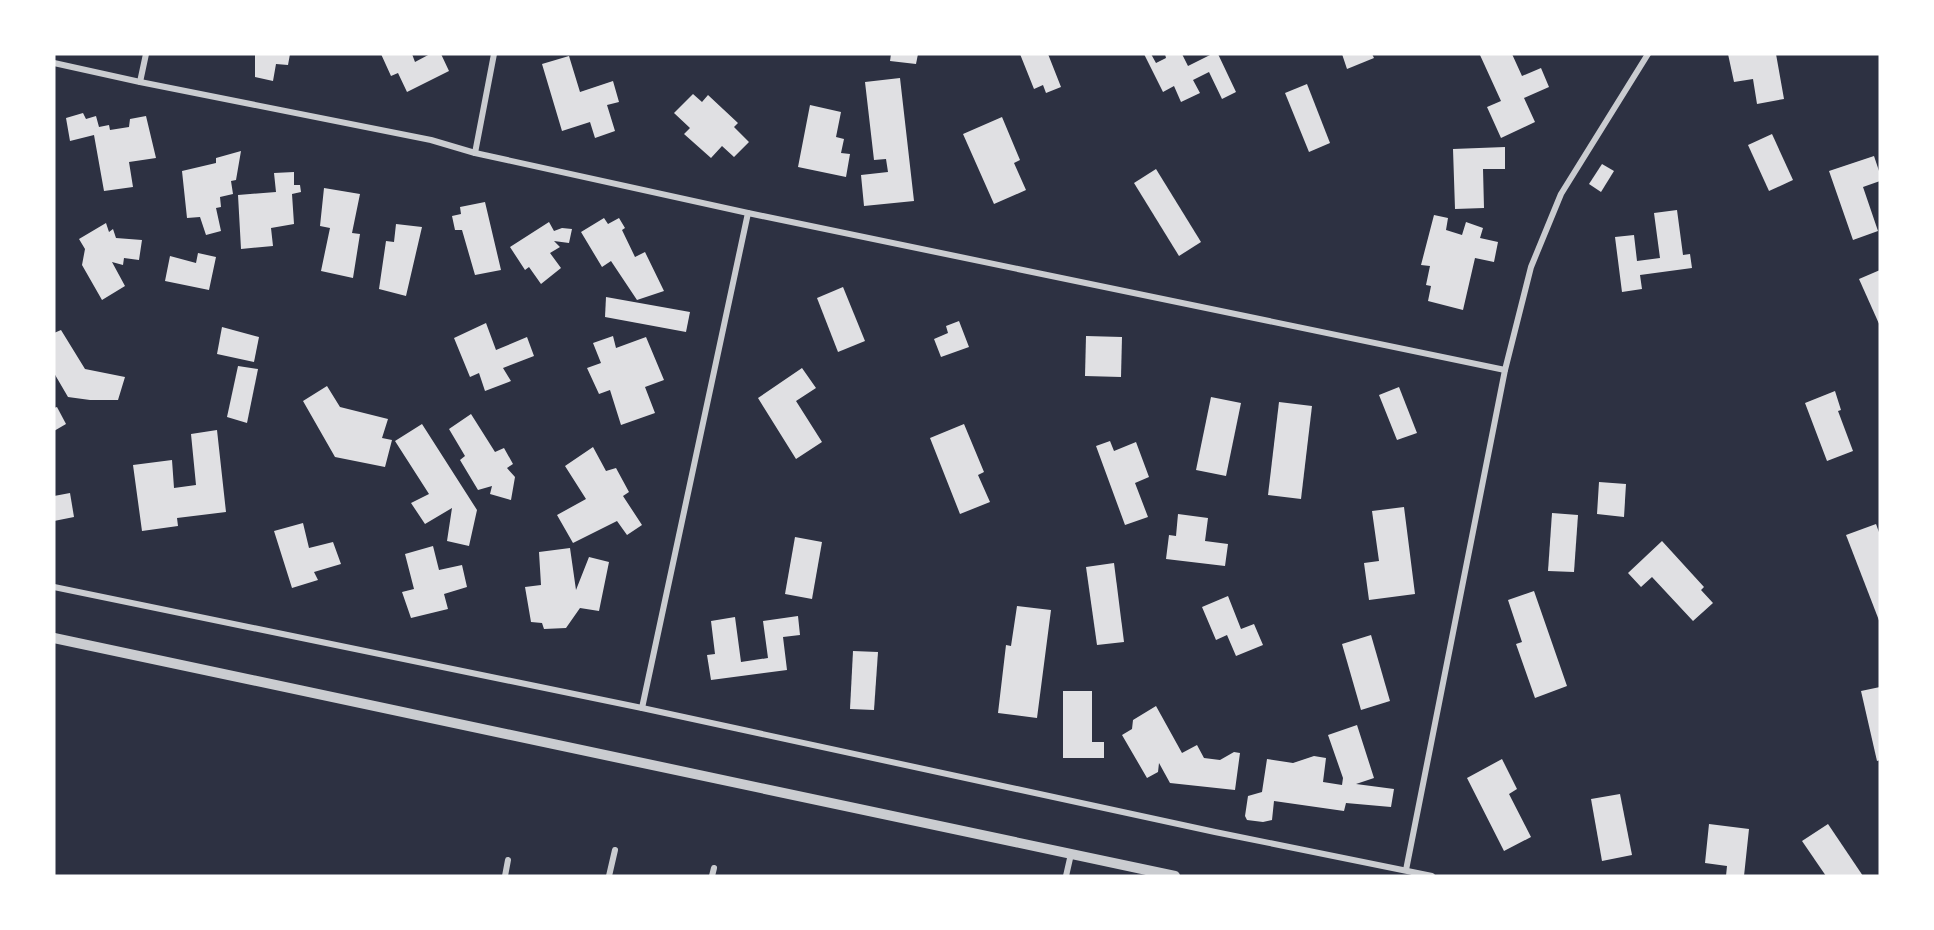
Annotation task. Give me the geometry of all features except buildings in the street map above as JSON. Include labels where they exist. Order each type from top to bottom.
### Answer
[{"type":"street","points":[[140,82],[146,54]]},
{"type":"street","points":[[475,153],[494,54]]},
{"type":"street","points":[[1406,870],[1505,370],[1531,267],[1561,194],[1648,54]]},
{"type":"street","points":[[54,63],[430,140],[475,153],[748,213],[1505,370]]},
{"type":"street","points":[[642,708],[748,213]]},
{"type":"street","points":[[54,587],[642,708],[1215,832],[1432,876]]},
{"type":"street","points":[[54,638],[1175,876]]},
{"type":"street","points":[[609,876],[615,850]]},
{"type":"street","points":[[1066,876],[1071,854]]},
{"type":"street","points":[[505,876],[508,861]]},
{"type":"street","points":[[712,876],[714,868]]}]
